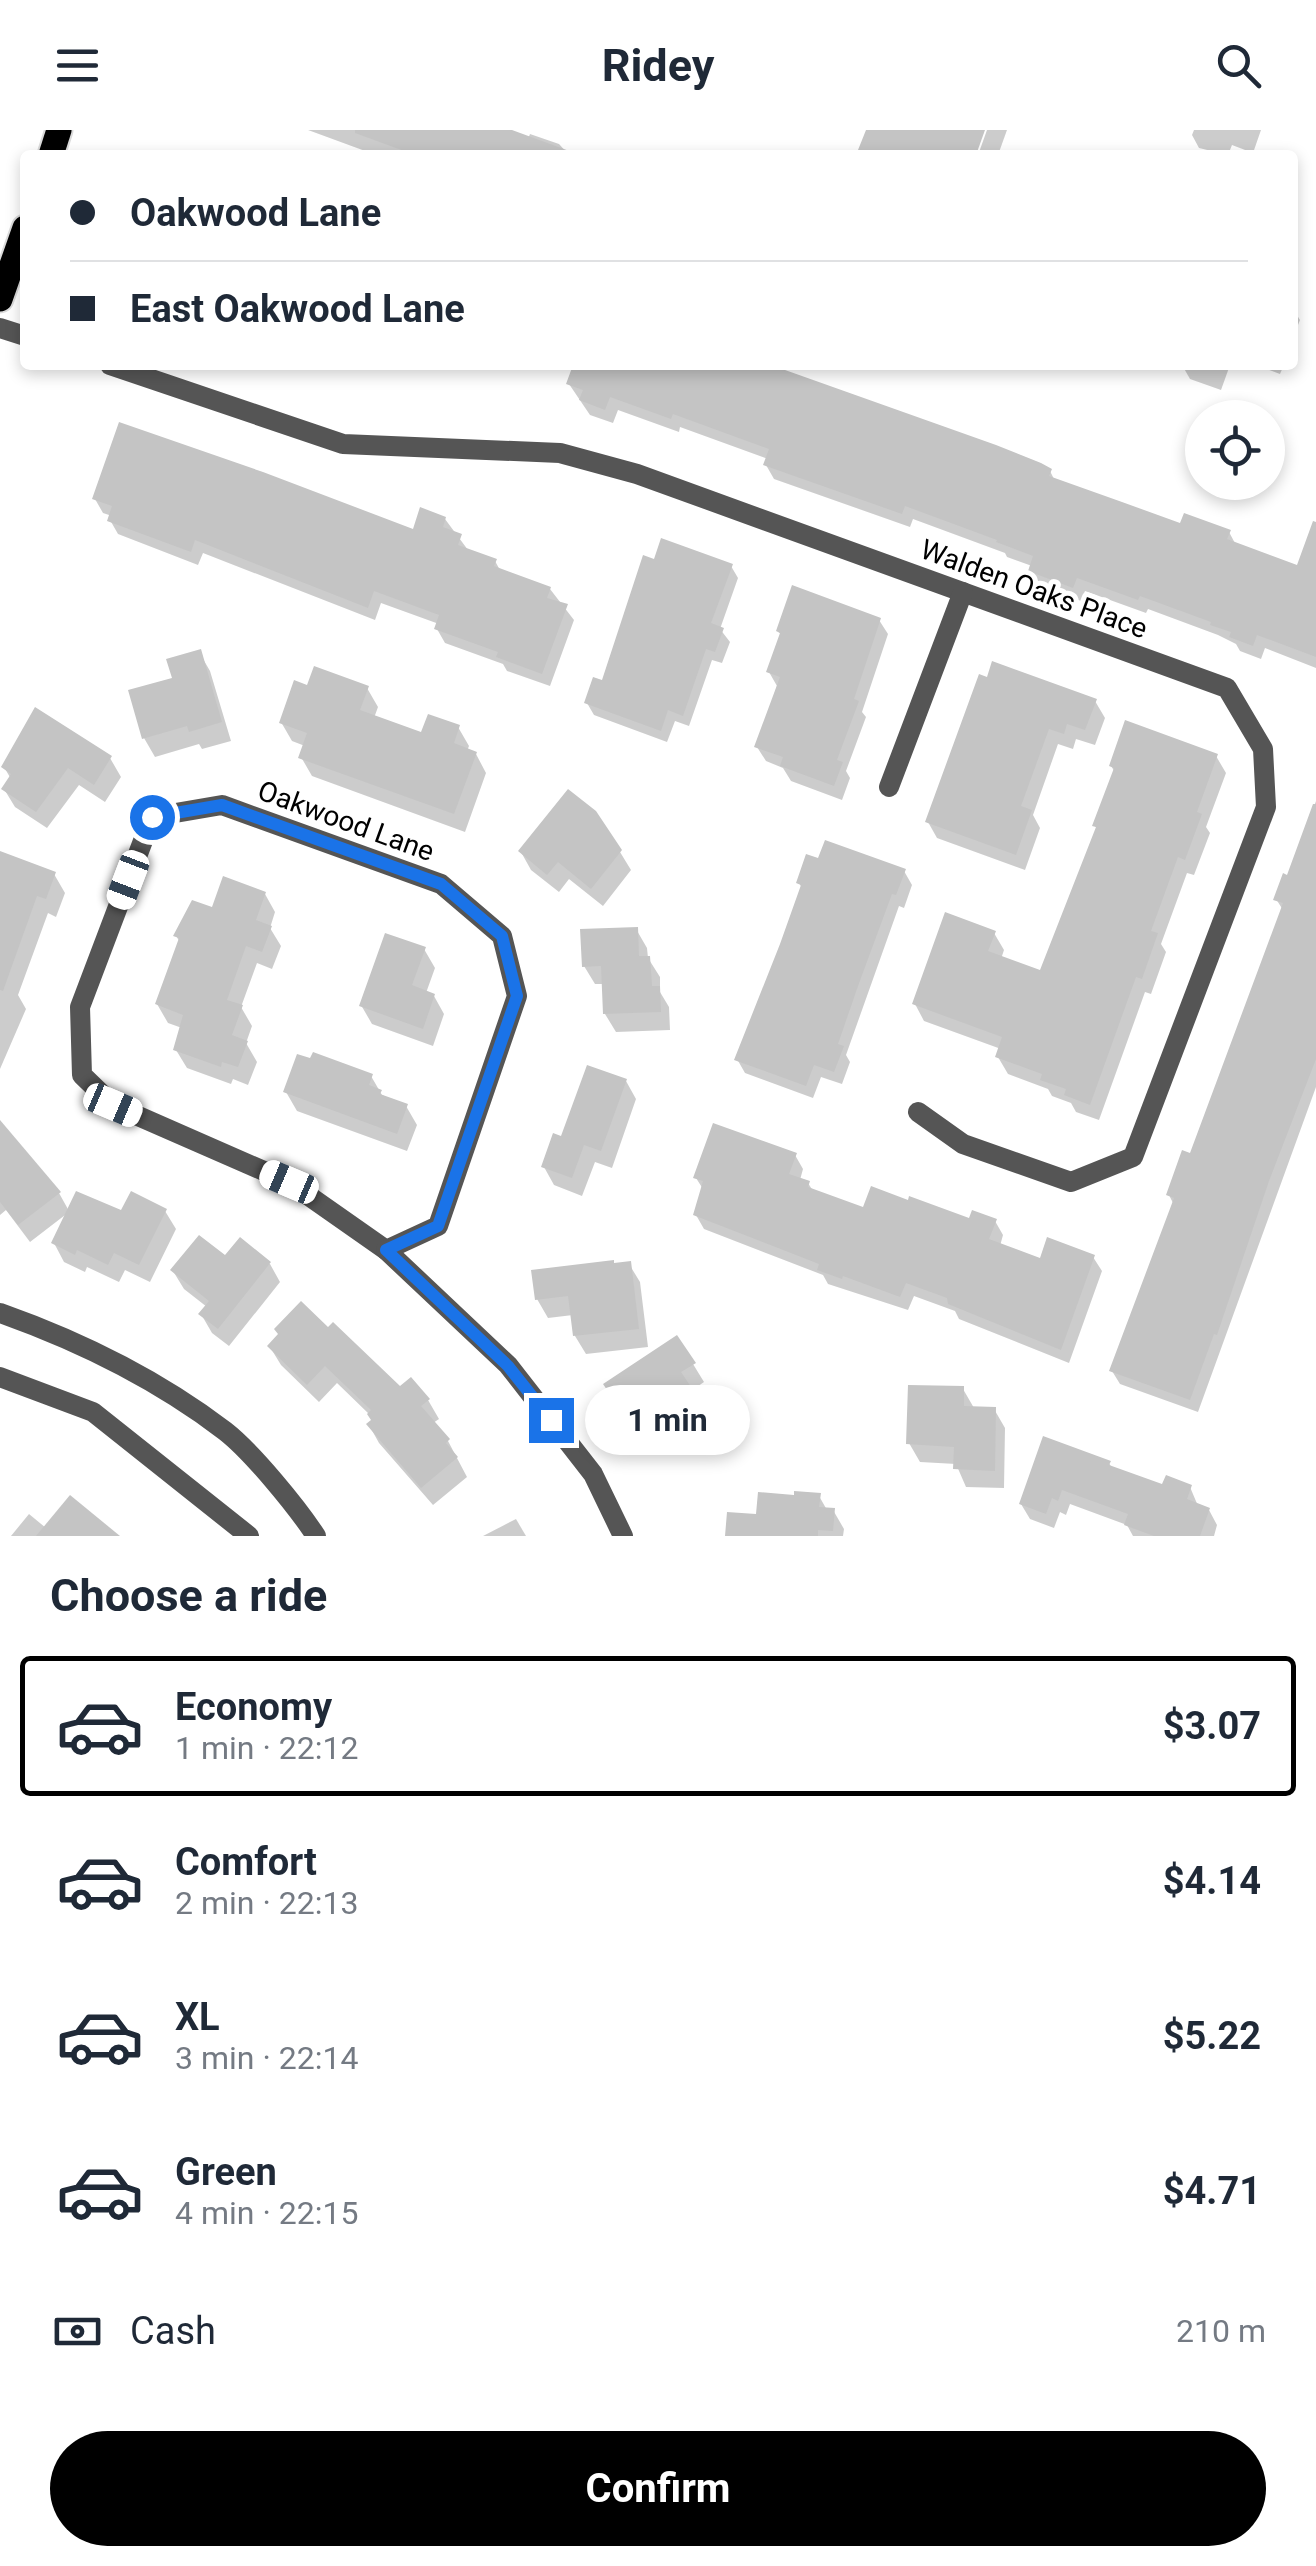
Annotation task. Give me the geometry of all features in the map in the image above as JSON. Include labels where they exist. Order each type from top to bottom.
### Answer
[{"type":"main road","points":[[0,299],[20,242]]},
{"type":"street","name":"Walden Oaks Place","points":[[125,370],[342,444],[560,453],[636,474],[1227,688],[1263,749],[1266,807],[1133,1156],[1071,1182],[963,1144],[918,1112]]},
{"type":"street","points":[[889,787],[963,592]]},
{"type":"street","name":"Oakwood Lane","points":[[222,805],[441,884],[502,936],[517,996],[438,1226],[386,1250],[289,1182],[113,1105],[82,1075],[80,1007],[152,817],[222,805]]},
{"type":"street","points":[[386,1250],[508,1366],[594,1474],[624,1536]]},
{"type":"street","points":[[0,1313],[48,1328],[124,1367],[228,1432],[301,1513],[316,1536]]},
{"type":"street","points":[[0,1377],[93,1412],[248,1536]]},
{"type":"building","points":[[512,130],[567,150],[401,150],[355,133]]},
{"type":"building","points":[[866,130],[985,130],[978,150],[858,150]]},
{"type":"building","points":[[571,370],[785,370],[1041,463],[1052,469],[1049,476],[1180,523],[1184,513],[1231,530],[1227,539],[1297,565],[1313,521],[1316,522],[1316,657],[1257,635],[1253,646],[1229,637],[1231,632],[1210,625],[1211,622],[1077,578],[1073,588],[1028,571],[1033,556],[997,540],[905,506],[902,514],[763,465],[769,449],[673,414],[671,419],[610,397],[605,410],[579,400],[583,390],[566,384]]},
{"type":"building","points":[[119,422],[413,529],[420,507],[446,517],[443,527],[462,534],[458,545],[497,559],[494,566],[551,587],[547,598],[568,604],[542,674],[496,657],[498,652],[434,629],[439,615],[374,591],[368,608],[195,540],[191,552],[107,521],[112,506],[92,499]]},
{"type":"building","points":[[661,538],[733,564],[711,623],[724,628],[715,652],[706,649],[683,716],[668,710],[661,731],[584,703],[593,677],[602,680],[643,555],[654,559]]},
{"type":"building","points":[[792,585],[881,618],[854,699],[859,701],[837,760],[843,762],[834,786],[780,766],[783,757],[754,747],[780,677],[766,672]]},
{"type":"building","points":[[201,649],[222,722],[189,732],[187,726],[142,739],[128,690],[172,678],[166,659]]},
{"type":"building","points":[[992,661],[1097,699],[1085,730],[1067,724],[1064,734],[1049,729],[1021,806],[1032,810],[1016,855],[925,822],[979,674],[987,677]]},
{"type":"building","points":[[314,666],[369,686],[360,710],[421,732],[428,714],[460,725],[454,743],[477,752],[454,814],[298,758],[307,733],[279,723],[294,680],[307,685]]},
{"type":"building","points":[[35,707],[112,756],[94,785],[68,768],[36,812],[1,789],[11,774],[1,767]]},
{"type":"building","points":[[1125,720],[1218,754],[1185,860],[1178,857],[1151,931],[1158,933],[1142,979],[1136,977],[1090,1105],[1064,1095],[1066,1089],[1040,1080],[1042,1074],[995,1057],[1002,1037],[912,1004],[945,912],[996,931],[988,951],[1040,970],[1096,827],[1092,826],[1114,768],[1109,766]]},
{"type":"building","points":[[568,789],[596,811],[622,850],[591,889],[558,862],[547,875],[518,851]]},
{"type":"building","points":[[1313,804],[1316,1059],[1190,1400],[1109,1371],[1174,1198],[1166,1195],[1182,1150],[1190,1153],[1283,903],[1273,900],[1283,873],[1287,875]]},
{"type":"building","points":[[825,840],[906,869],[896,895],[892,894],[858,986],[838,1044],[844,1046],[834,1072],[814,1065],[806,1086],[734,1060],[801,885],[796,883],[806,854],[818,858]]},
{"type":"building","points":[[0,851],[56,872],[46,899],[37,896],[3,991],[0,990]]},
{"type":"building","points":[[223,876],[266,892],[256,920],[272,926],[262,952],[246,946],[227,1000],[243,1005],[232,1035],[248,1041],[238,1067],[222,1062],[221,1067],[173,1050],[183,1015],[155,1004],[179,938],[173,936],[192,900],[212,907]]},
{"type":"building","points":[[638,927],[639,956],[650,956],[652,986],[660,986],[661,1012],[603,1014],[601,966],[582,967],[580,929]]},
{"type":"building","points":[[385,933],[426,947],[412,985],[435,994],[423,1029],[359,1006]]},
{"type":"building","points":[[313,1052],[373,1074],[369,1085],[382,1090],[380,1094],[408,1104],[397,1134],[283,1092],[297,1054],[310,1058]]},
{"type":"building","points":[[587,1065],[627,1079],[601,1151],[584,1145],[572,1178],[541,1167],[553,1133],[561,1136]]},
{"type":"building","points":[[0,1120],[61,1192],[18,1225],[0,1202]]},
{"type":"building","points":[[713,1123],[797,1153],[789,1174],[810,1181],[808,1187],[863,1207],[871,1186],[969,1218],[972,1210],[997,1219],[989,1239],[1040,1258],[1047,1237],[1095,1255],[1061,1350],[948,1304],[947,1298],[906,1283],[900,1297],[843,1276],[842,1279],[817,1270],[819,1264],[693,1215],[703,1181],[693,1178]]},
{"type":"building","points":[[76,1191],[121,1210],[131,1191],[167,1209],[139,1265],[114,1253],[108,1265],[51,1243]]},
{"type":"building","points":[[199,1235],[225,1255],[240,1237],[271,1262],[218,1329],[198,1314],[209,1301],[170,1270]]},
{"type":"building","points":[[631,1261],[639,1329],[573,1336],[568,1296],[535,1300],[531,1270]]},
{"type":"building","points":[[301,1301],[328,1327],[333,1322],[400,1386],[411,1377],[430,1399],[421,1406],[450,1439],[446,1443],[458,1457],[421,1488],[366,1424],[371,1420],[367,1414],[371,1410],[325,1366],[307,1385],[267,1346],[278,1334],[274,1329]]},
{"type":"building","points":[[677,1335],[696,1363],[681,1372],[703,1405],[664,1430],[648,1404],[626,1418],[603,1384]]},
{"type":"building","points":[[908,1385],[964,1386],[964,1406],[996,1407],[995,1471],[953,1469],[954,1447],[906,1444]]},
{"type":"building","points":[[1043,1436],[1162,1484],[1166,1475],[1192,1485],[1187,1499],[1210,1508],[1200,1536],[1154,1536],[1124,1525],[1128,1514],[1062,1490],[1058,1501],[1052,1498],[1046,1514],[1019,1504]]},
{"type":"building","points":[[794,1491],[821,1493],[819,1507],[835,1508],[833,1531],[818,1530],[818,1536],[725,1536],[727,1512],[756,1514],[758,1492],[794,1495]]},
{"type":"building","points":[[70,1495],[120,1536],[36,1536]]},
{"type":"route","points":[[152,817],[222,805],[441,884],[502,936],[517,996],[438,1226],[386,1250],[508,1366],[551,1420]]}]
